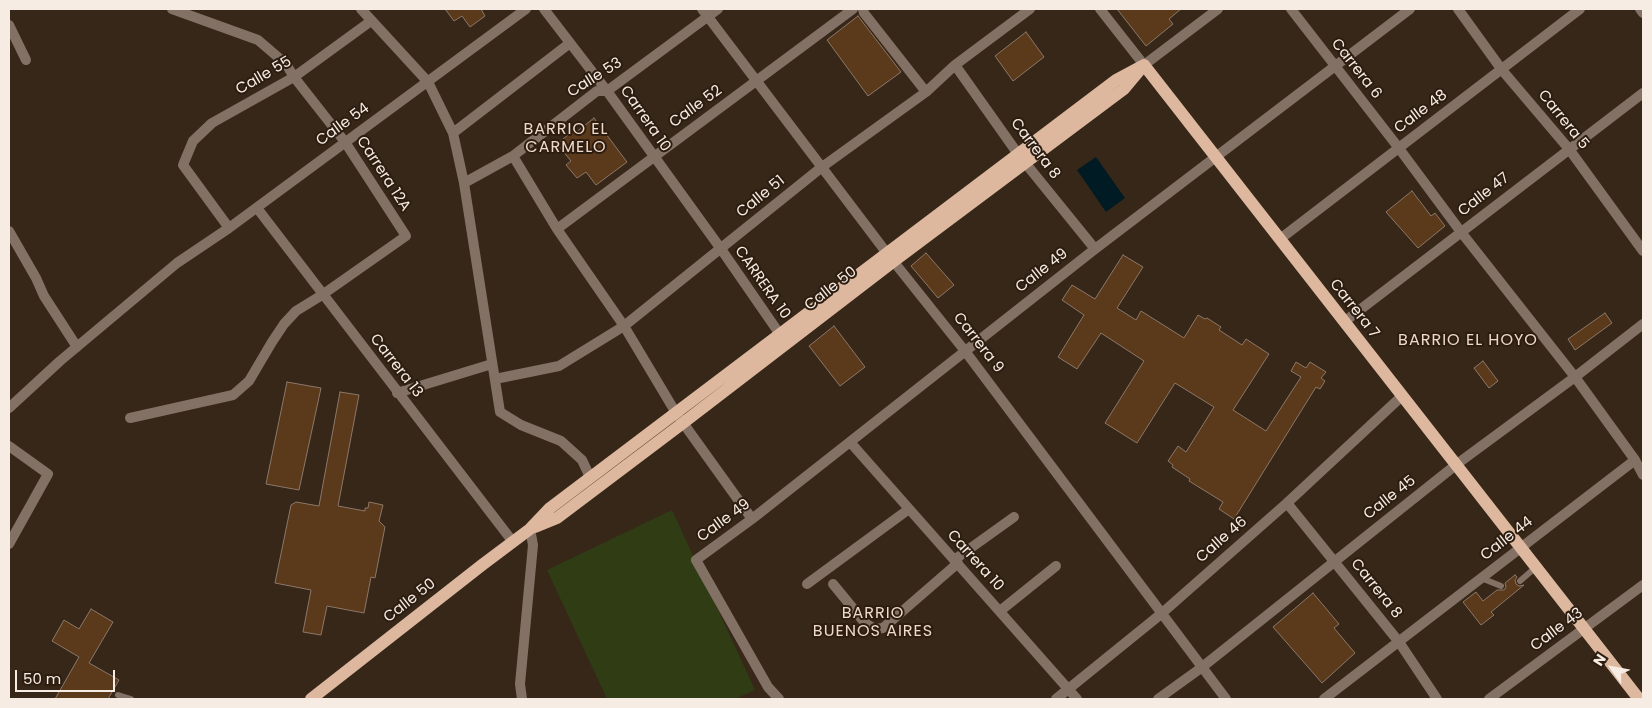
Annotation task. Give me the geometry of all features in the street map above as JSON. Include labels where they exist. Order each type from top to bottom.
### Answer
[{"type":"main road","name":"Carrera 7","points":[[1144,66],[1639,699]]},
{"type":"main road","name":"Calle 50","points":[[311,699],[530,529],[550,508],[590,477],[680,418],[1021,158],[1116,80],[1144,66]]},
{"type":"main road","name":"Calle 50","points":[[530,529],[557,518],[680,418],[779,333],[890,257]]},
{"type":"street","name":"Carrera 12A","points":[[172,9],[258,40],[286,64],[345,142],[406,236],[322,295]]},
{"type":"street","points":[[361,9],[428,82],[453,133],[464,183],[500,412],[521,425],[561,440],[582,460],[590,477]]},
{"type":"street","name":"Calle 54","points":[[9,408],[77,347],[177,263],[257,208],[526,9]]},
{"type":"street","name":"Carrera 10","points":[[544,9],[607,91],[721,249]]},
{"type":"street","name":"Calle 53","points":[[464,183],[513,156],[597,91],[607,91],[705,13],[718,9]]},
{"type":"street","name":"Calle 52","points":[[557,228],[853,9]]},
{"type":"street","points":[[863,9],[864,13],[926,92]]},
{"type":"street","name":"Calle 51","points":[[495,379],[559,366],[624,326],[822,167],[926,92],[954,65],[1030,9]]},
{"type":"street","name":"Carrera 7","points":[[1100,9],[1144,66]]},
{"type":"street","name":"Calle 50","points":[[1144,66],[1218,9]]},
{"type":"street","name":"Carrera 6","points":[[1290,9],[1575,377],[1634,460],[1643,476]]},
{"type":"street","name":"Calle 49","points":[[779,699],[768,687],[696,560],[752,519],[1215,156],[1410,9]]},
{"type":"street","name":"Carrera 5","points":[[1458,9],[1502,70],[1569,149],[1643,251]]},
{"type":"street","name":"Calle 48","points":[[1280,239],[1580,9]]},
{"type":"street","points":[[1640,9],[1643,13]]},
{"type":"street","name":"Carrera 9","points":[[705,13],[890,257],[965,351],[1226,699]]},
{"type":"street","name":"Calle 55","points":[[229,228],[183,165],[192,141],[212,123],[294,77],[371,21]]},
{"type":"street","points":[[9,25],[26,60]]},
{"type":"street","points":[[453,133],[570,43]]},
{"type":"street","name":"Carrera 8","points":[[954,65],[1021,158],[1095,249]]},
{"type":"street","name":"Calle 47","points":[[1344,322],[1643,93]]},
{"type":"street","points":[[513,156],[557,228],[624,326],[680,418],[752,519]]},
{"type":"street","name":"Carrera 13","points":[[257,208],[513,542]]},
{"type":"street","points":[[9,231],[44,296],[77,347]]},
{"type":"street","name":"CARRERA 10","points":[[721,249],[779,333]]},
{"type":"street","points":[[130,418],[233,394],[249,381],[272,342],[290,317],[296,311],[322,295]]},
{"type":"street","name":"Calle 45","points":[[1158,699],[1201,668],[1457,464],[1643,324]]},
{"type":"street","points":[[397,393],[492,364]]},
{"type":"street","name":"Calle 46","points":[[1056,699],[1161,614],[1287,503],[1402,396]]},
{"type":"street","name":"Carrera 10","points":[[850,442],[1077,699]]},
{"type":"street","points":[[9,446],[48,474],[9,541]]},
{"type":"street","name":"Calle 44","points":[[1324,699],[1634,460]]},
{"type":"street","name":"Carrera 8","points":[[1287,503],[1400,642],[1437,699]]},
{"type":"street","points":[[807,584],[909,509]]},
{"type":"street","points":[[833,584],[865,623],[875,629],[883,628],[956,562],[1014,517]]},
{"type":"street","points":[[522,699],[520,684],[533,544],[530,529]]},
{"type":"street","points":[[1000,611],[1056,566]]},
{"type":"street","name":"Calle 43","points":[[1489,699],[1643,585]]},
{"type":"lane","points":[[1520,581],[1536,567]]},
{"type":"lane","points":[[1481,578],[1501,586]]},
{"type":"lane","points":[[118,695],[130,699]]},
{"type":"green space","points":[[672,510],[755,690],[735,699],[607,699],[547,570]]},
{"type":"water","points":[[1096,157],[1125,198],[1106,212],[1077,170]]},
{"type":"building","points":[[445,9],[481,9],[485,16],[470,27],[462,16],[454,21]]},
{"type":"building","points":[[1117,9],[1181,9],[1169,19],[1173,24],[1146,46]]},
{"type":"building","points":[[858,16],[901,72],[868,96],[827,40]]},
{"type":"building","points":[[1026,32],[1044,57],[1013,81],[995,56]]},
{"type":"building","points":[[594,118],[627,162],[596,185],[586,172],[577,178],[566,165],[571,161],[557,144]]},
{"type":"building","points":[[1412,191],[1431,216],[1435,213],[1445,226],[1418,248],[1386,212]]},
{"type":"building","points":[[926,253],[954,285],[938,298],[911,266]]},
{"type":"building","points":[[1123,255],[1143,267],[1117,308],[1136,320],[1141,311],[1184,338],[1198,315],[1205,319],[1207,318],[1221,327],[1219,330],[1242,345],[1246,339],[1269,354],[1233,410],[1266,431],[1301,377],[1291,371],[1296,362],[1306,368],[1310,362],[1326,372],[1321,378],[1325,381],[1320,389],[1316,387],[1234,519],[1219,509],[1223,502],[1189,481],[1190,479],[1172,467],[1173,465],[1168,461],[1178,446],[1186,452],[1214,407],[1175,383],[1137,443],[1105,423],[1144,361],[1101,333],[1077,369],[1058,357],[1084,315],[1062,300],[1072,285],[1095,299]]},
{"type":"building","points":[[1605,313],[1612,323],[1575,350],[1568,339]]},
{"type":"building","points":[[834,326],[865,367],[840,386],[809,346]]},
{"type":"building","points":[[1483,361],[1498,381],[1489,388],[1474,368]]},
{"type":"building","points":[[287,382],[321,388],[299,490],[266,484]]},
{"type":"building","points":[[340,392],[359,395],[338,506],[365,511],[365,508],[368,508],[369,502],[383,505],[379,521],[385,527],[375,578],[371,577],[364,613],[327,606],[321,635],[303,632],[311,590],[275,583],[291,505],[296,502],[319,506]]},
{"type":"building","points":[[1515,575],[1517,577],[1515,580],[1516,584],[1519,586],[1524,585],[1491,612],[1494,615],[1481,625],[1463,602],[1476,592],[1483,601],[1497,590],[1504,590],[1506,587],[1505,583]]},
{"type":"building","points":[[1313,593],[1339,624],[1334,628],[1355,653],[1322,683],[1273,627]]},
{"type":"building","points":[[91,609],[113,622],[89,663],[119,680],[108,699],[55,699],[79,657],[52,641],[64,620],[79,629]]},
{"type":"district","name":"BARRIO EL CARMELO","points":[[566,139]]},
{"type":"district","name":"BARRIO EL HOYO","points":[[1468,341]]},
{"type":"district","name":"BARRIO BUENOS AIRES","points":[[873,623]]}]
